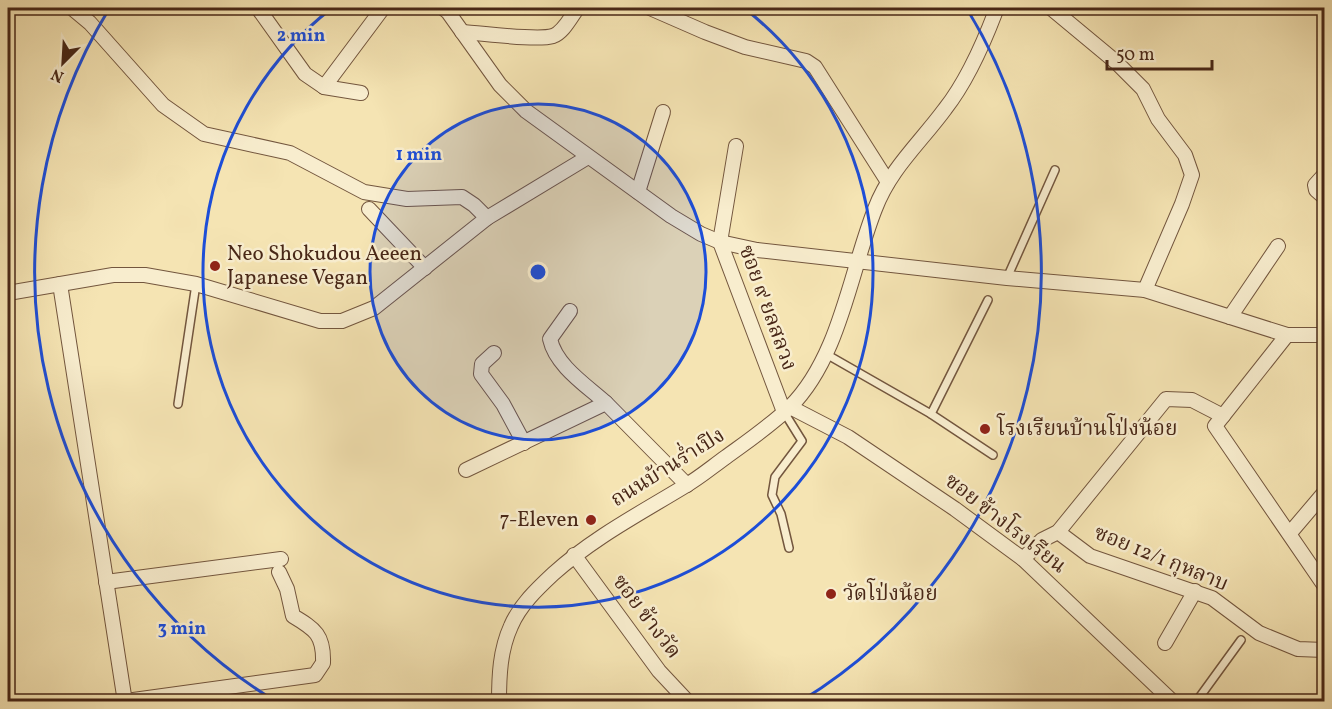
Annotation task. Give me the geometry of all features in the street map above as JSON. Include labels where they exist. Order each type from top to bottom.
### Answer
[{"type":"street","points":[[72,8],[90,23],[163,105],[204,134],[290,153],[364,192],[407,200],[462,197],[487,218]]},
{"type":"street","points":[[324,87],[383,8]]},
{"type":"street","points":[[443,8],[500,85],[526,111],[671,216],[701,234],[720,242],[757,250],[1007,278],[1144,290],[1287,336],[1324,335]]},
{"type":"street","points":[[462,32],[539,38],[554,36],[578,8]]},
{"type":"street","points":[[650,8],[672,12],[745,47],[806,61],[815,67],[888,182]]},
{"type":"street","name":"ถนนบ้านร่ำเปิง","points":[[499,702],[500,665],[504,644],[523,605],[574,555],[617,525],[687,485],[764,430],[787,409],[809,382],[826,354],[852,283],[875,209],[888,182],[922,135],[946,109],[977,58],[996,8]]},
{"type":"street","points":[[1051,8],[1116,62],[1143,89],[1158,119],[1185,155],[1192,175],[1182,204],[1144,290]]},
{"type":"street","points":[[260,11],[305,74],[324,87],[361,93]]},
{"type":"street","points":[[638,192],[663,112]]},
{"type":"street","name":"ซอย ๙ ยลสลวง","points":[[736,146],[720,242],[787,409]]},
{"type":"street","points":[[8,293],[113,275],[145,275],[196,284],[320,321],[342,321],[374,308],[487,218],[588,157]]},
{"type":"street","points":[[1324,175],[1315,185],[1316,190],[1324,197]]},
{"type":"street","points":[[369,209],[425,268]]},
{"type":"street","points":[[1230,317],[1278,246]]},
{"type":"street","points":[[60,284],[125,701]]},
{"type":"street","points":[[570,311],[550,339],[554,352],[687,485]]},
{"type":"street","points":[[1287,336],[1215,426],[1324,585]]},
{"type":"street","points":[[494,353],[482,364],[481,374],[507,411],[524,443]]},
{"type":"street","points":[[1023,559],[1042,540],[1058,532],[1166,399],[1192,399],[1223,416]]},
{"type":"street","points":[[466,470],[606,403]]},
{"type":"street","name":"ซอย ข้างโรงเรียน","points":[[787,409],[848,437],[955,509],[1023,559],[1173,702]]},
{"type":"street","points":[[1290,533],[1324,493]]},
{"type":"street","name":"ซอย 12/1 กุหลาบ","points":[[1058,532],[1090,556],[1212,598],[1259,633],[1298,649],[1324,650]]},
{"type":"street","name":"ซอย ข้างวัด","points":[[574,555],[658,671],[688,702]]},
{"type":"street","points":[[106,582],[280,565],[293,616],[309,625],[319,636],[323,663],[315,675],[119,702]]},
{"type":"street","points":[[1164,643],[1195,591]]},
{"type":"lane","points":[[1007,278],[1054,170]]},
{"type":"lane","points":[[178,404],[196,284]]},
{"type":"lane","points":[[931,414],[988,300]]},
{"type":"lane","points":[[826,354],[931,414],[993,455]]},
{"type":"lane","points":[[787,409],[802,441],[775,477],[772,495],[781,514],[789,548]]},
{"type":"lane","points":[[1196,702],[1241,640]]},
{"type":"place","name":"Neo Shokudou Aeeen Japanese Vegan","points":[[215,266]]},
{"type":"place","name":"โรงเรียนบ้านโป่งน้อย","points":[[985,429]]},
{"type":"place","name":"7-Eleven","points":[[591,520]]},
{"type":"place","name":"วัดโป่งน้อย","points":[[831,594]]}]
